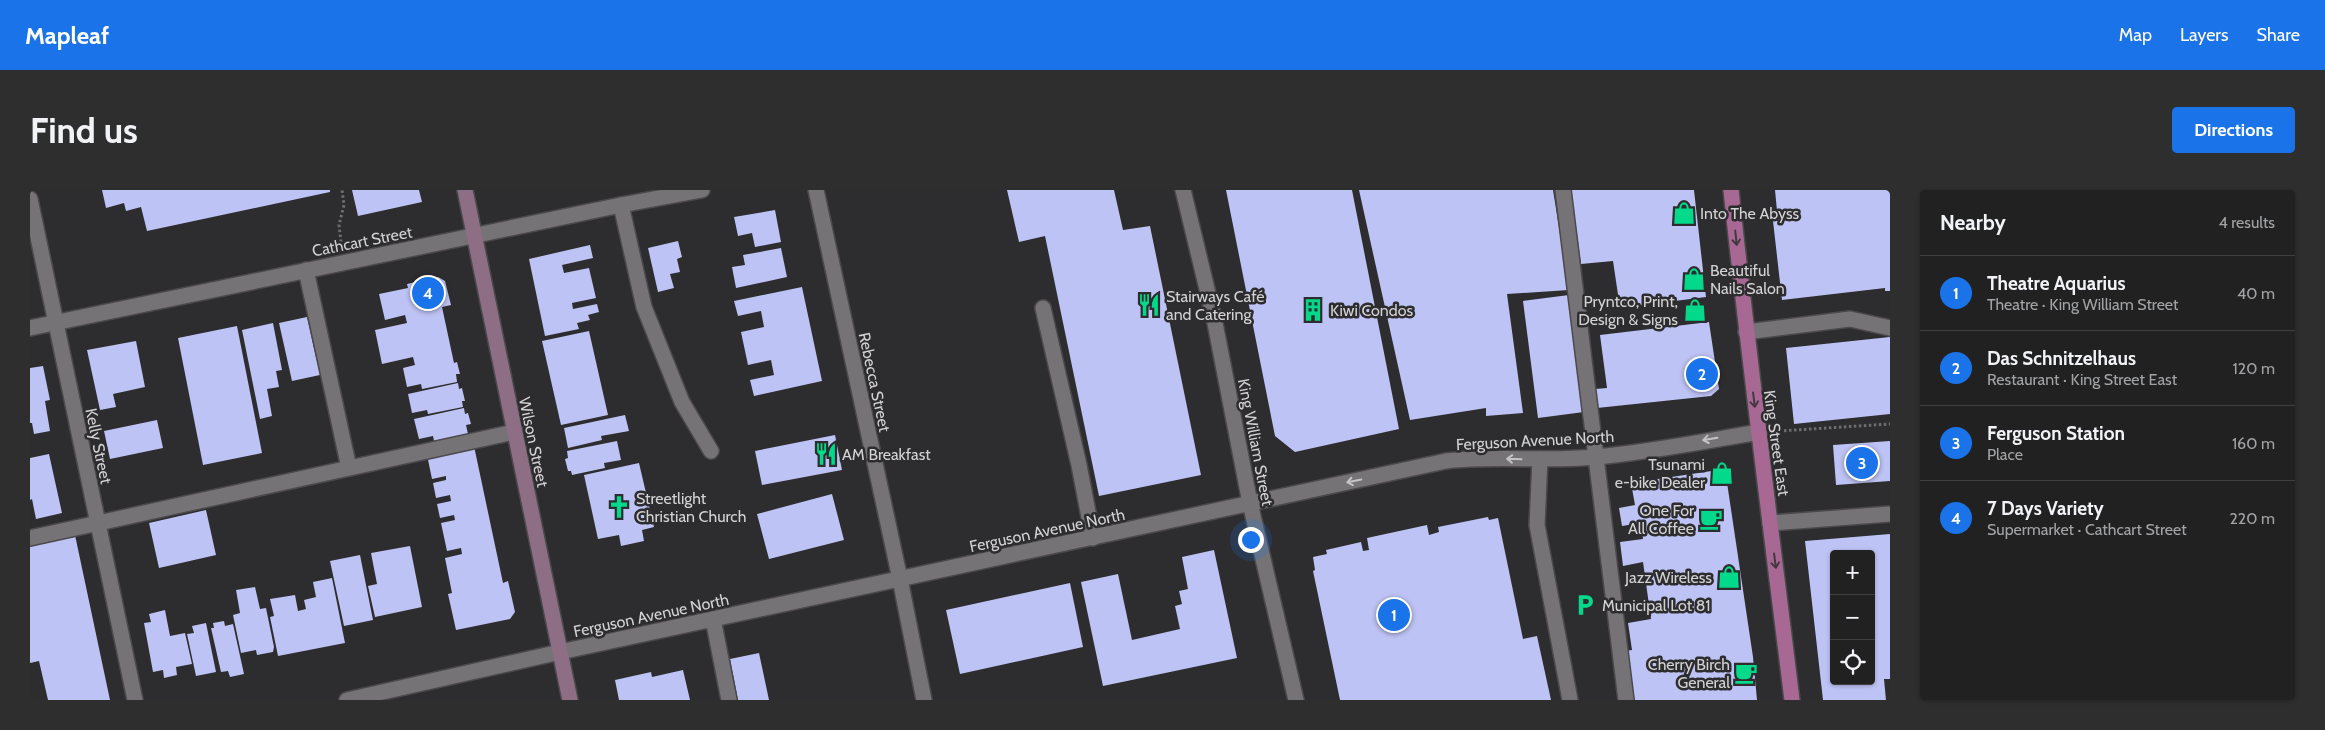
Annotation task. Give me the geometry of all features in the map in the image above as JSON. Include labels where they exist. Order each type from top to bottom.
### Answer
[{"type":"main road","name":"Wilson Street","points":[[465,190],[570,700]]},
{"type":"main road","name":"King Street East","points":[[1731,190],[1746,332],[1792,700]]},
{"type":"street","name":"Cathcart Street","points":[[30,328],[621,205],[702,190]]},
{"type":"street","name":"Rebecca Street","points":[[816,190],[900,579],[924,700]]},
{"type":"street","name":"King William Street","points":[[1183,190],[1214,318],[1250,503],[1296,700]]},
{"type":"street","points":[[1563,190],[1626,700]]},
{"type":"street","name":"Kelly Street","points":[[30,199],[135,700]]},
{"type":"street","points":[[621,205],[644,307],[682,402],[711,451]]},
{"type":"street","points":[[306,270],[349,468]]},
{"type":"street","points":[[1043,308],[1079,465],[1093,538]]},
{"type":"street","points":[[1746,332],[1850,319],[1890,328]]},
{"type":"street","points":[[30,538],[514,432]]},
{"type":"street","name":"Ferguson Avenue North","points":[[347,700],[560,652],[1446,461],[1477,458],[1540,459],[1595,457],[1758,432]]},
{"type":"street","points":[[1540,459],[1537,525],[1570,700]]},
{"type":"street","points":[[1770,523],[1890,514]]},
{"type":"street","points":[[713,619],[729,700]]},
{"type":"path","points":[[342,190],[344,205],[339,225],[344,262]]},
{"type":"path","points":[[1758,432],[1890,424]]},
{"type":"building","points":[[102,190],[330,190],[330,192],[147,231],[141,207],[126,211],[124,203],[106,208]]},
{"type":"building","points":[[352,190],[419,190],[422,202],[358,216]]},
{"type":"building","points":[[1007,190],[1114,190],[1123,230],[1150,226],[1201,475],[1099,496],[1045,236],[1019,242]]},
{"type":"building","name":"Kiwi Condos","points":[[1226,190],[1352,190],[1399,429],[1295,452],[1275,436]]},
{"type":"building","points":[[1359,190],[1553,190],[1569,290],[1507,294],[1523,413],[1486,416],[1486,408],[1410,420]]},
{"type":"building","points":[[1571,190],[1694,190],[1706,297],[1620,308],[1613,261],[1581,264]]},
{"type":"building","points":[[1775,190],[1890,190],[1890,291],[1885,291],[1885,288],[1782,300],[1773,221],[1778,221]]},
{"type":"building","points":[[775,210],[781,242],[755,247],[752,233],[738,236],[734,217]]},
{"type":"building","points":[[678,241],[682,257],[677,259],[680,272],[670,274],[674,288],[658,292],[648,248]]},
{"type":"building","points":[[590,245],[593,258],[562,265],[564,273],[589,268],[596,298],[572,303],[573,309],[597,304],[599,312],[588,315],[590,320],[577,323],[579,329],[545,336],[529,259]]},
{"type":"building","points":[[781,248],[787,277],[736,288],[732,267],[745,265],[743,255]]},
{"type":"building","points":[[438,277],[445,281],[451,305],[442,307],[454,363],[457,362],[460,374],[456,374],[457,382],[422,389],[421,384],[407,387],[403,368],[415,365],[413,357],[382,364],[375,330],[407,323],[405,315],[385,320],[379,294],[408,288],[407,284]]},
{"type":"building","points":[[802,287],[822,381],[754,396],[750,380],[774,375],[771,360],[748,365],[741,332],[764,327],[761,311],[738,316],[734,301]]},
{"type":"building","points":[[1569,295],[1584,412],[1538,418],[1523,301]]},
{"type":"building","points":[[307,317],[320,375],[292,381],[279,323]]},
{"type":"building","points":[[1709,322],[1719,389],[1711,396],[1597,408],[1595,389],[1607,388],[1600,335]]},
{"type":"building","points":[[273,323],[282,370],[276,371],[279,387],[267,389],[272,416],[260,419],[242,330]]},
{"type":"building","points":[[237,326],[262,453],[203,465],[178,338]]},
{"type":"building","points":[[589,331],[608,415],[561,425],[542,341]]},
{"type":"building","points":[[1890,337],[1890,414],[1794,424],[1786,348]]},
{"type":"building","points":[[136,341],[145,387],[113,394],[116,407],[100,410],[87,350]]},
{"type":"building","points":[[43,366],[50,400],[45,401],[50,431],[34,434],[32,423],[30,423],[30,368]]},
{"type":"building","points":[[458,383],[459,389],[462,388],[465,401],[462,401],[463,407],[428,414],[427,410],[412,413],[408,394]]},
{"type":"building","points":[[464,408],[465,414],[468,413],[471,424],[466,425],[468,434],[434,441],[433,436],[419,439],[414,419]]},
{"type":"building","points":[[625,415],[629,431],[601,436],[602,440],[568,448],[564,428]]},
{"type":"building","points":[[157,420],[163,448],[110,459],[104,431]]},
{"type":"building","points":[[835,435],[842,470],[762,485],[755,451]]},
{"type":"building","points":[[617,441],[621,460],[604,463],[605,468],[572,475],[571,471],[568,471],[565,459],[568,458],[567,451]]},
{"type":"building","points":[[1890,441],[1890,481],[1836,485],[1833,445]]},
{"type":"building","points":[[474,446],[503,583],[508,581],[515,612],[510,619],[456,630],[448,594],[452,593],[445,558],[462,554],[461,548],[447,551],[441,523],[455,520],[454,515],[440,518],[437,504],[451,501],[450,495],[436,498],[433,483],[446,480],[446,476],[432,479],[427,455]]},
{"type":"building","points":[[49,454],[62,513],[36,519],[32,499],[30,500],[30,458]]},
{"type":"building","points":[[639,463],[654,527],[642,530],[644,541],[621,546],[619,535],[598,539],[584,475]]},
{"type":"building","points":[[1725,469],[1753,657],[1757,700],[1632,700],[1625,651],[1632,650],[1628,623],[1651,619],[1643,562],[1623,566],[1620,542],[1643,539],[1641,523],[1622,526],[1619,508],[1635,505],[1631,483]]},
{"type":"building","points":[[832,494],[844,540],[769,559],[757,514]]},
{"type":"building","points":[[206,510],[216,555],[159,568],[149,523]]},
{"type":"building","points":[[1488,517],[1489,520],[1498,518],[1523,639],[1537,636],[1551,700],[1340,700],[1313,571],[1315,570],[1313,557],[1327,554],[1326,550],[1361,542],[1363,551],[1369,550],[1367,538],[1427,525],[1429,535],[1439,532],[1438,527]]},
{"type":"building","points":[[1890,534],[1890,679],[1884,679],[1886,700],[1823,700],[1805,541]]},
{"type":"building","points":[[75,535],[110,700],[48,700],[39,661],[30,663],[30,545]]},
{"type":"building","points":[[410,546],[422,607],[375,617],[368,586],[377,584],[371,553]]},
{"type":"building","points":[[1214,550],[1237,658],[1103,686],[1081,582],[1118,574],[1132,640],[1180,629],[1175,606],[1182,604],[1179,591],[1188,589],[1182,557]]},
{"type":"building","points":[[360,555],[373,620],[344,626],[330,561]]},
{"type":"building","points":[[332,578],[345,643],[278,656],[270,617],[274,616],[270,599],[295,595],[298,611],[306,609],[304,600],[316,597],[313,582]]},
{"type":"building","points":[[1070,583],[1083,647],[960,674],[946,610]]},
{"type":"building","points":[[255,587],[260,609],[266,608],[274,647],[273,652],[257,655],[256,650],[241,653],[233,615],[240,613],[236,590]]},
{"type":"building","points":[[165,610],[170,636],[185,633],[192,664],[176,667],[177,675],[164,678],[163,670],[153,672],[144,623],[151,622],[149,614]]},
{"type":"building","points":[[224,621],[225,626],[233,624],[244,674],[230,677],[228,671],[221,672],[211,628],[214,628],[213,623]]},
{"type":"building","points":[[206,623],[216,672],[196,676],[187,634],[194,633],[192,626]]},
{"type":"building","points":[[759,653],[769,700],[738,700],[730,659]]},
{"type":"building","points":[[683,670],[690,700],[619,700],[615,680],[651,672],[652,677]]},
{"type":"place","name":"Into The Abyss","points":[[1684,213]]},
{"type":"place","name":"Beautiful Nails Salon","points":[[1694,279]]},
{"type":"place","name":"7 Days Variety","points":[[428,293]]},
{"type":"place","name":"Stairways Café and Catering","points":[[1149,305]]},
{"type":"place","name":"Kiwi Condos","points":[[1313,310]]},
{"type":"place","name":"Pryntco, Print, Design & Signs","points":[[1695,310]]},
{"type":"place","name":"Das Schnitzelhaus","points":[[1702,374]]},
{"type":"place","name":"AM Breakfast","points":[[826,454]]},
{"type":"place","name":"Ferguson Station","points":[[1862,463]]},
{"type":"place","name":"Tsunami e-bike Dealer","points":[[1722,473]]},
{"type":"place","name":"Streetlight Christian Church","points":[[619,507]]},
{"type":"place","name":"One For All Coffee","points":[[1711,519]]},
{"type":"place","name":"Jazz Wireless","points":[[1729,577]]},
{"type":"place","name":"Municipal Lot 81","points":[[1585,605]]},
{"type":"place","name":"Theatre Aquarius","points":[[1394,615]]},
{"type":"place","name":"Cherry Birch General","points":[[1746,673]]}]
